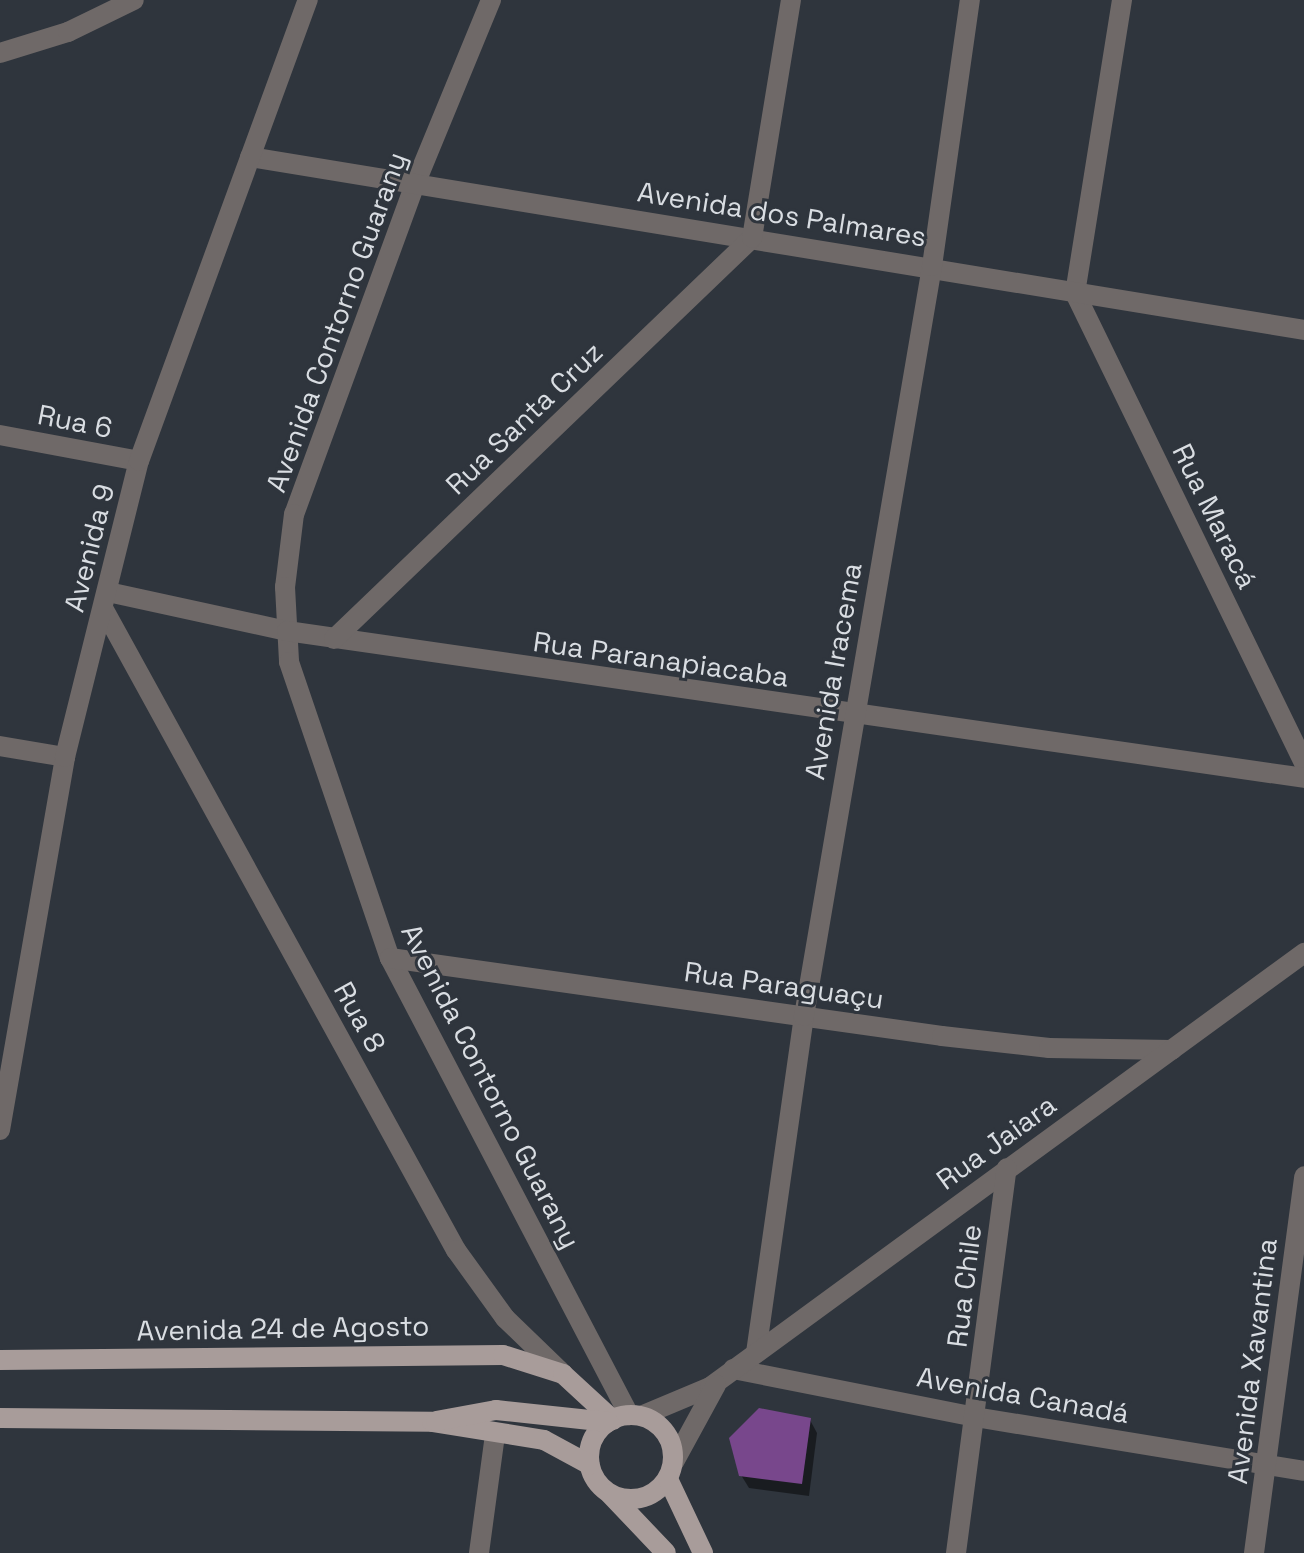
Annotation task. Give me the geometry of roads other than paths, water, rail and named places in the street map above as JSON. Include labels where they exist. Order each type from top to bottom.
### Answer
[{"type":"main road","name":"Avenida 24 de Agosto","points":[[0,1360],[483,1354],[522,1358],[563,1374]]},
{"type":"main road","name":"Rua 8","points":[[563,1374],[623,1418]]},
{"type":"main road","points":[[432,1422],[496,1410],[623,1418],[662,1428],[671,1470],[703,1553]]},
{"type":"main road","points":[[0,1418],[432,1422],[495,1435],[544,1440],[590,1465],[610,1494],[666,1553]]},
{"type":"main road","points":[[590,1465],[592,1441],[623,1418]]},
{"type":"main road","points":[[610,1494],[643,1498],[671,1470]]},
{"type":"street","points":[[0,53],[68,32],[134,0]]},
{"type":"street","name":"Avenida 9","points":[[0,1130],[7,1058],[65,757],[139,461],[308,0]]},
{"type":"street","name":"Avenida Contorno Guarany","points":[[491,0],[415,184],[294,514],[285,587],[289,662],[330,792],[390,958],[623,1418]]},
{"type":"street","points":[[752,238],[791,0]]},
{"type":"street","name":"Avenida Iracema","points":[[756,1353],[804,1016],[932,266],[970,0]]},
{"type":"street","points":[[1075,293],[1122,0]]},
{"type":"street","name":"Avenida dos Palmares","points":[[250,157],[932,266],[1304,330]]},
{"type":"street","name":"Rua Santa Cruz","points":[[334,639],[752,238]]},
{"type":"street","name":"Rua Maracá","points":[[1075,293],[1304,763]]},
{"type":"street","name":"Rua 6","points":[[0,435],[139,461]]},
{"type":"street","name":"Rua Paranapiacaba","points":[[105,600],[334,639],[853,716],[1304,778]]},
{"type":"street","name":"Rua 8","points":[[105,600],[456,1250],[505,1318],[563,1374]]},
{"type":"street","points":[[0,746],[65,757]]},
{"type":"street","name":"Rua Jaiara","points":[[623,1418],[728,1374],[1304,953]]},
{"type":"street","name":"Rua Paraguaçu","points":[[390,958],[1049,1048],[1172,1050]]},
{"type":"street","name":"Rua Chile","points":[[956,1553],[1007,1168]]},
{"type":"street","name":"Avenida Xavantina","points":[[1254,1553],[1304,1176]]},
{"type":"street","name":"Rua Jaiara","points":[[671,1470],[728,1374]]},
{"type":"street","name":"Avenida Canadá","points":[[728,1374],[1304,1471]]},
{"type":"street","points":[[479,1553],[495,1435]]}]
